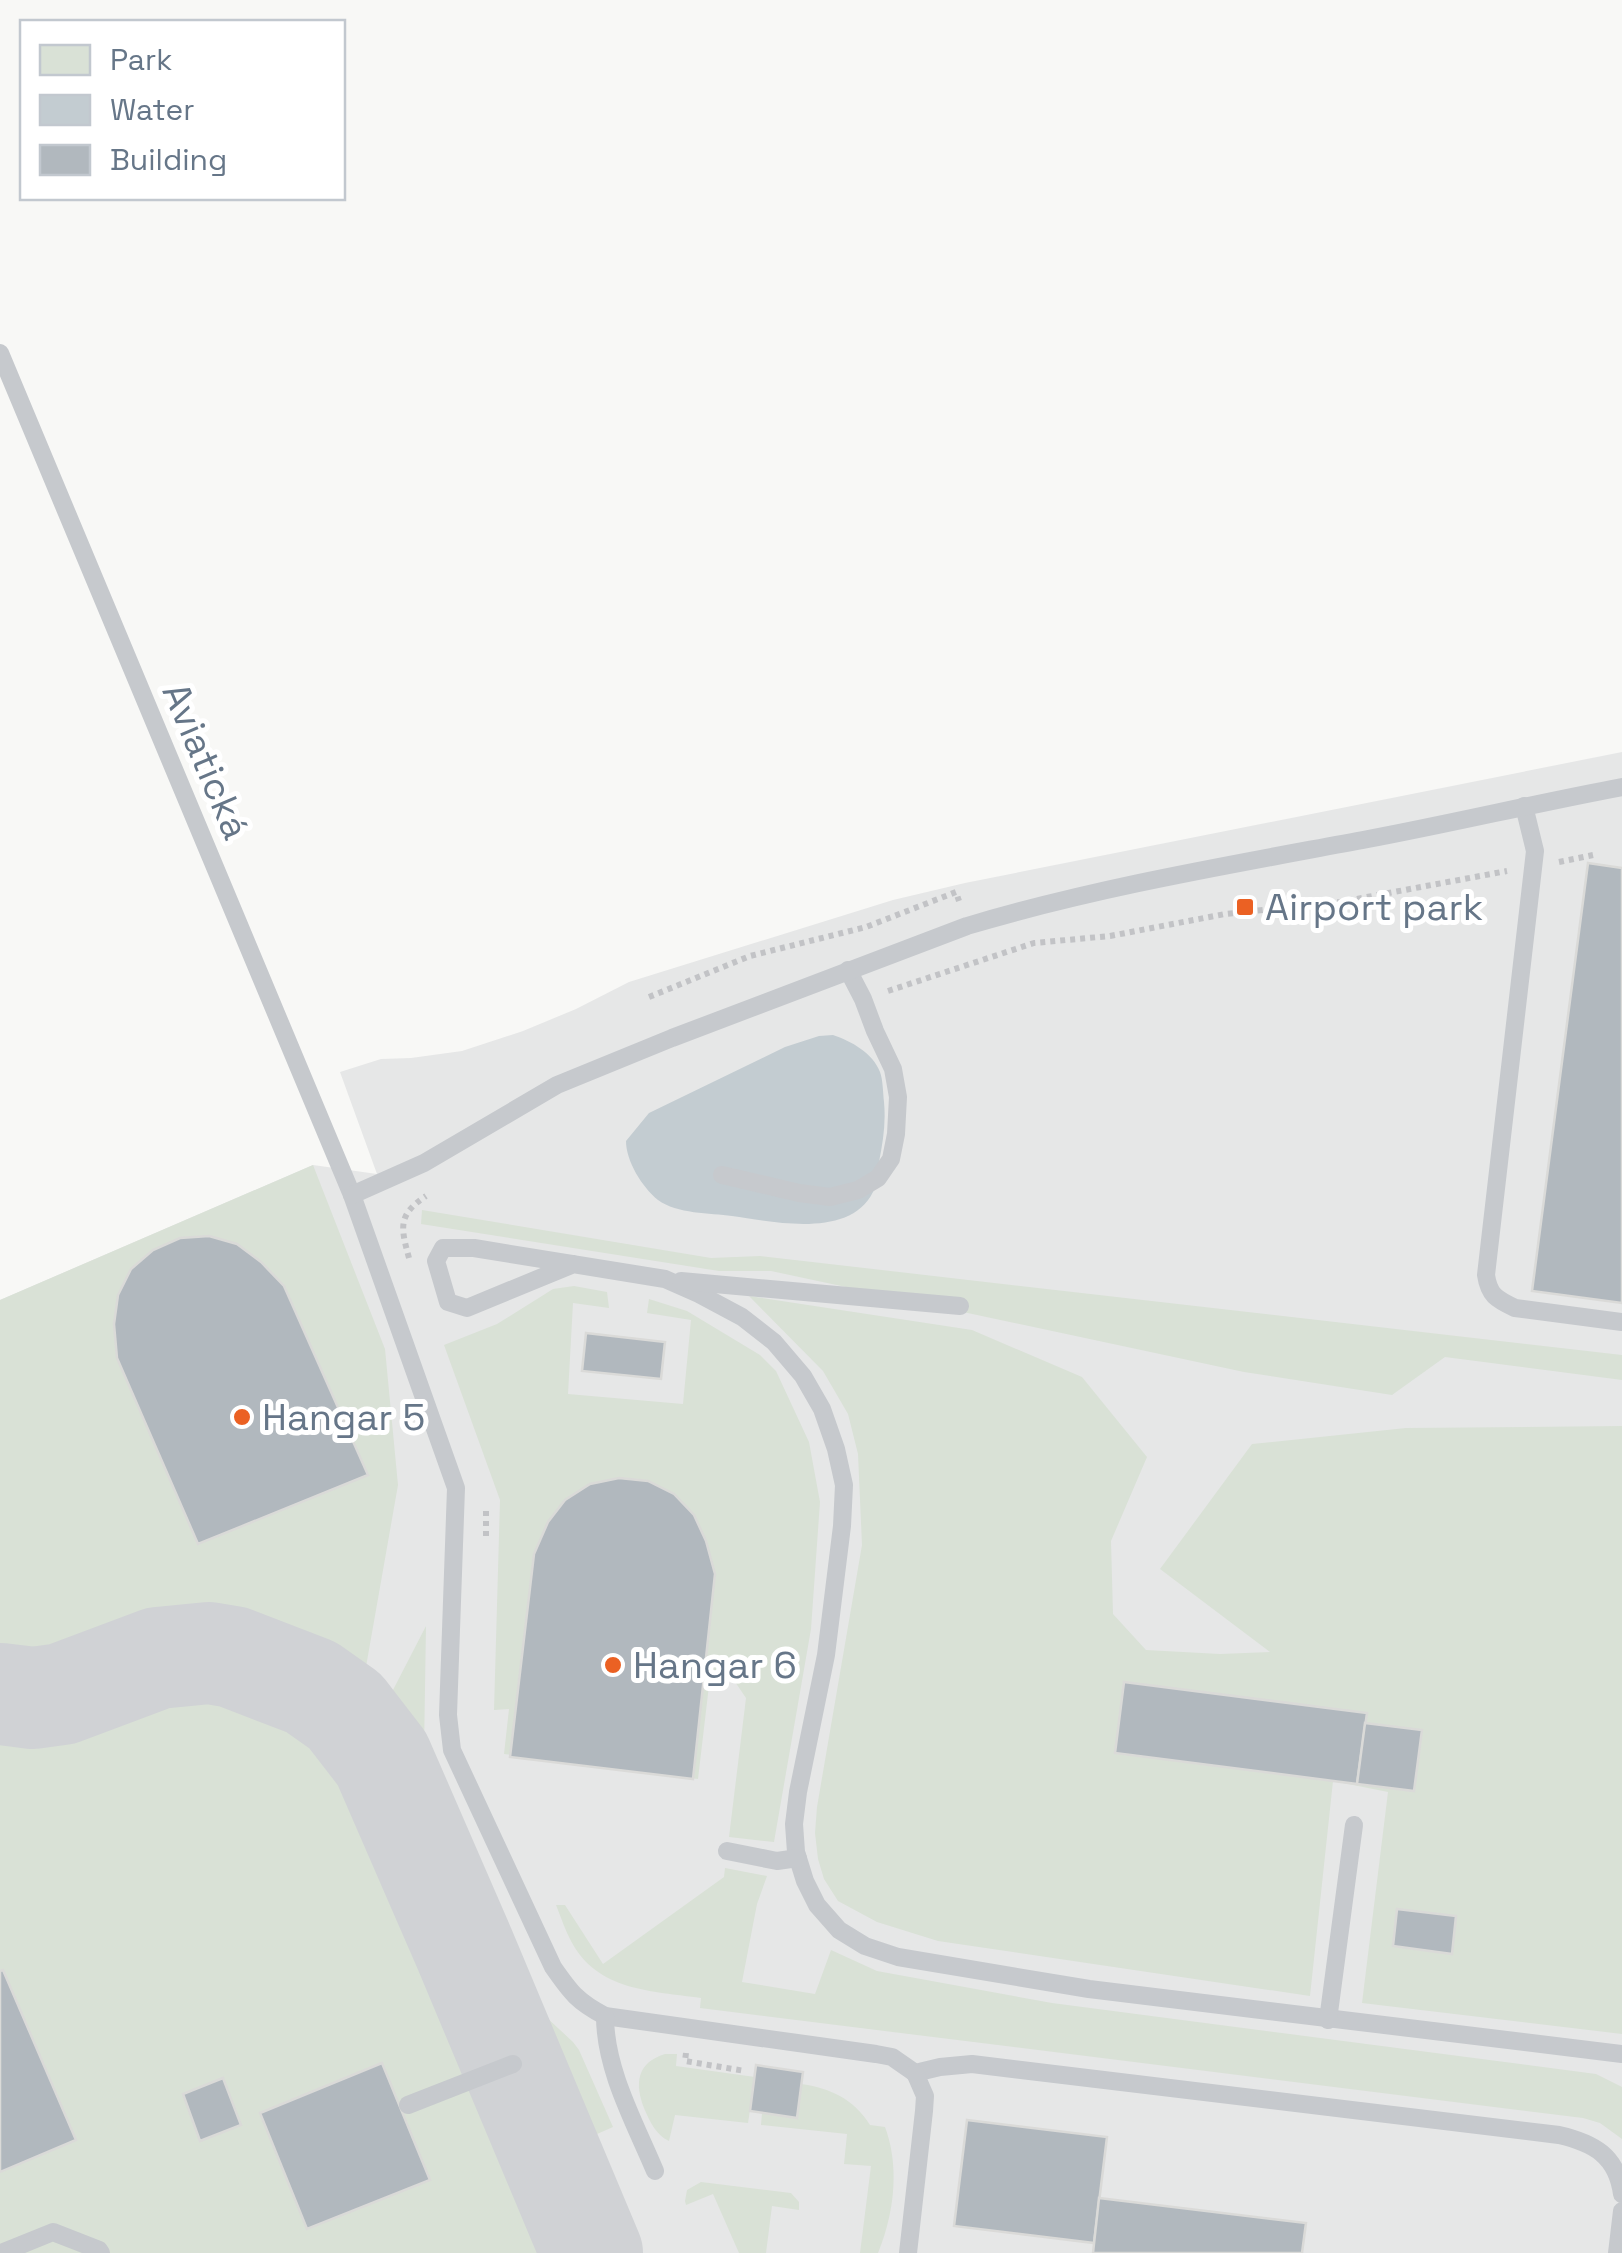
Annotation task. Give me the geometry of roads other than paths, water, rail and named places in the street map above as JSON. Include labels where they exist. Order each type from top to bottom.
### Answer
[{"type":"lane","name":"Aviatická","points":[[0,353],[352,1195],[456,1488],[448,1715],[452,1750],[553,1967],[582,2004],[606,2016]]},
{"type":"lane","points":[[352,1195],[424,1163],[557,1085],[967,926],[1017,911],[1166,879],[1622,786]]},
{"type":"lane","points":[[1524,806],[1535,851],[1486,1275],[1488,1290],[1515,1308],[1622,1322]]},
{"type":"lane","points":[[722,1174],[799,1194],[830,1196],[858,1190],[878,1178],[891,1160],[898,1097],[893,1069],[848,970]]},
{"type":"lane","points":[[574,1264],[468,1308],[448,1302],[436,1261],[443,1248],[474,1248],[574,1264],[665,1279],[960,1306]]},
{"type":"lane","points":[[665,1279],[742,1317],[774,1342],[822,1409],[836,1449],[844,1485],[842,1526],[826,1655],[794,1824],[805,1881],[816,1906],[838,1930],[864,1946],[898,1957],[1089,1989],[1622,2054]]},
{"type":"lane","points":[[1328,2020],[1354,1825]]},
{"type":"lane","points":[[727,1851],[777,1861],[798,1858]]},
{"type":"lane","points":[[656,2171],[620,2087],[606,2033],[606,2016],[892,2057],[914,2073],[925,2096],[908,2253]]},
{"type":"lane","points":[[408,2104],[513,2064]]},
{"type":"lane","points":[[914,2073],[972,2064],[1559,2135],[1599,2150],[1612,2163],[1622,2194]]},
{"type":"lane","points":[[1617,2253],[1622,2211]]},
{"type":"lane","points":[[1,2253],[53,2232],[101,2253]]},
{"type":"water","points":[[833,1035],[867,1054],[882,1079],[882,1147],[874,1189],[862,1207],[829,1222],[789,1223],[684,1210],[666,1205],[646,1188],[632,1165],[626,1141],[649,1113],[785,1047]]},
{"type":"place","name":"Airport park","points":[[1245,907]]},
{"type":"place","name":"Hangar 5","points":[[242,1417]]},
{"type":"place","name":"Hangar 6","points":[[613,1665]]}]
